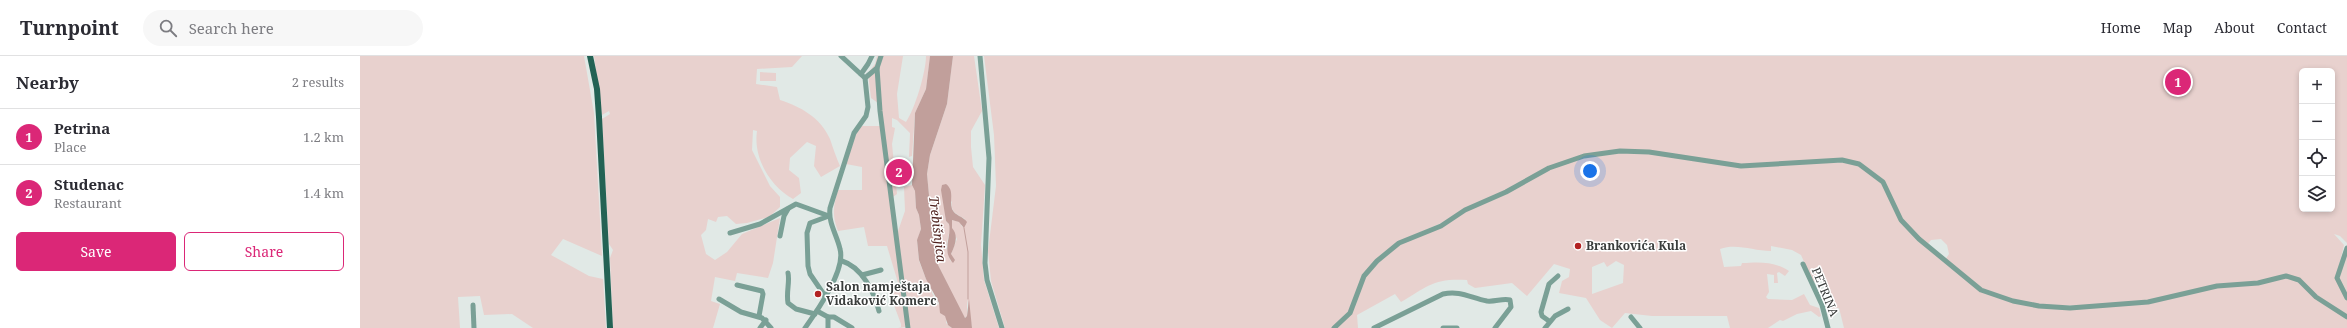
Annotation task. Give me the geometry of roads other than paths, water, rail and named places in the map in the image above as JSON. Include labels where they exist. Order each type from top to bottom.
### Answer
[{"type":"main road","points":[[590,56],[597,97],[610,328]]},
{"type":"street","points":[[804,328],[816,313],[842,261],[841,249],[829,216],[854,133],[866,116],[868,107],[865,78],[841,56]]},
{"type":"street","points":[[860,74],[872,56]]},
{"type":"street","points":[[881,56],[878,68],[880,111],[908,328]]},
{"type":"street","points":[[980,56],[989,158],[985,263],[987,280],[1002,328]]},
{"type":"street","points":[[865,78],[878,68]]},
{"type":"street","points":[[1334,328],[1350,312],[1364,276],[1377,261],[1399,243],[1441,226],[1465,210],[1506,192],[1548,168],[1584,156],[1620,150],[1649,152],[1741,166],[1842,160],[1859,164],[1883,182],[1901,220],[1918,239],[1981,290],[2013,301],[2039,306],[2070,308],[2148,302],[2217,286],[2258,283],[2286,276],[2299,280],[2316,297],[2347,316]]},
{"type":"street","points":[[730,233],[760,224],[796,204],[829,216]]},
{"type":"street","points":[[780,236],[784,216],[789,208]]},
{"type":"street","points":[[825,296],[810,274],[807,233],[810,223],[829,216]]},
{"type":"street","points":[[2347,248],[2338,278],[2347,298]]},
{"type":"street","points":[[842,261],[852,264],[862,275],[877,303],[879,311]]},
{"type":"street","name":"PETRINA","points":[[1803,264],[1822,306],[1828,328]]},
{"type":"street","points":[[862,275],[881,270]]},
{"type":"street","points":[[788,273],[788,303],[796,309],[828,317],[834,317],[852,328]]},
{"type":"street","points":[[1549,321],[1541,314],[1541,312],[1546,299],[1549,284],[1558,276]]},
{"type":"street","points":[[737,285],[762,291],[764,294],[759,316]]},
{"type":"street","points":[[1374,328],[1443,294],[1451,292],[1463,293],[1488,301],[1510,300],[1510,307],[1495,328]]},
{"type":"street","points":[[719,299],[741,312],[759,316],[766,320],[771,328]]},
{"type":"street","points":[[473,305],[474,328]]},
{"type":"street","points":[[1545,328],[1549,321],[1568,309]]},
{"type":"street","points":[[828,317],[828,328]]},
{"type":"street","points":[[1632,317],[1640,328]]},
{"type":"street","points":[[760,328],[766,320]]},
{"type":"street","points":[[1442,328],[1457,328]]},
{"type":"waterway","points":[[964,228],[968,252],[968,299]]},
{"type":"waterway","name":"Trebišnjica","points":[[937,244],[946,247]]},
{"type":"place","name":"Petrina","points":[[2178,82]]},
{"type":"place","name":"Studenac","points":[[899,172]]},
{"type":"place","name":"Brankovića Kula","points":[[1578,246]]},
{"type":"place","name":"Salon namještaja Vidaković Komerc","points":[[818,294]]}]
